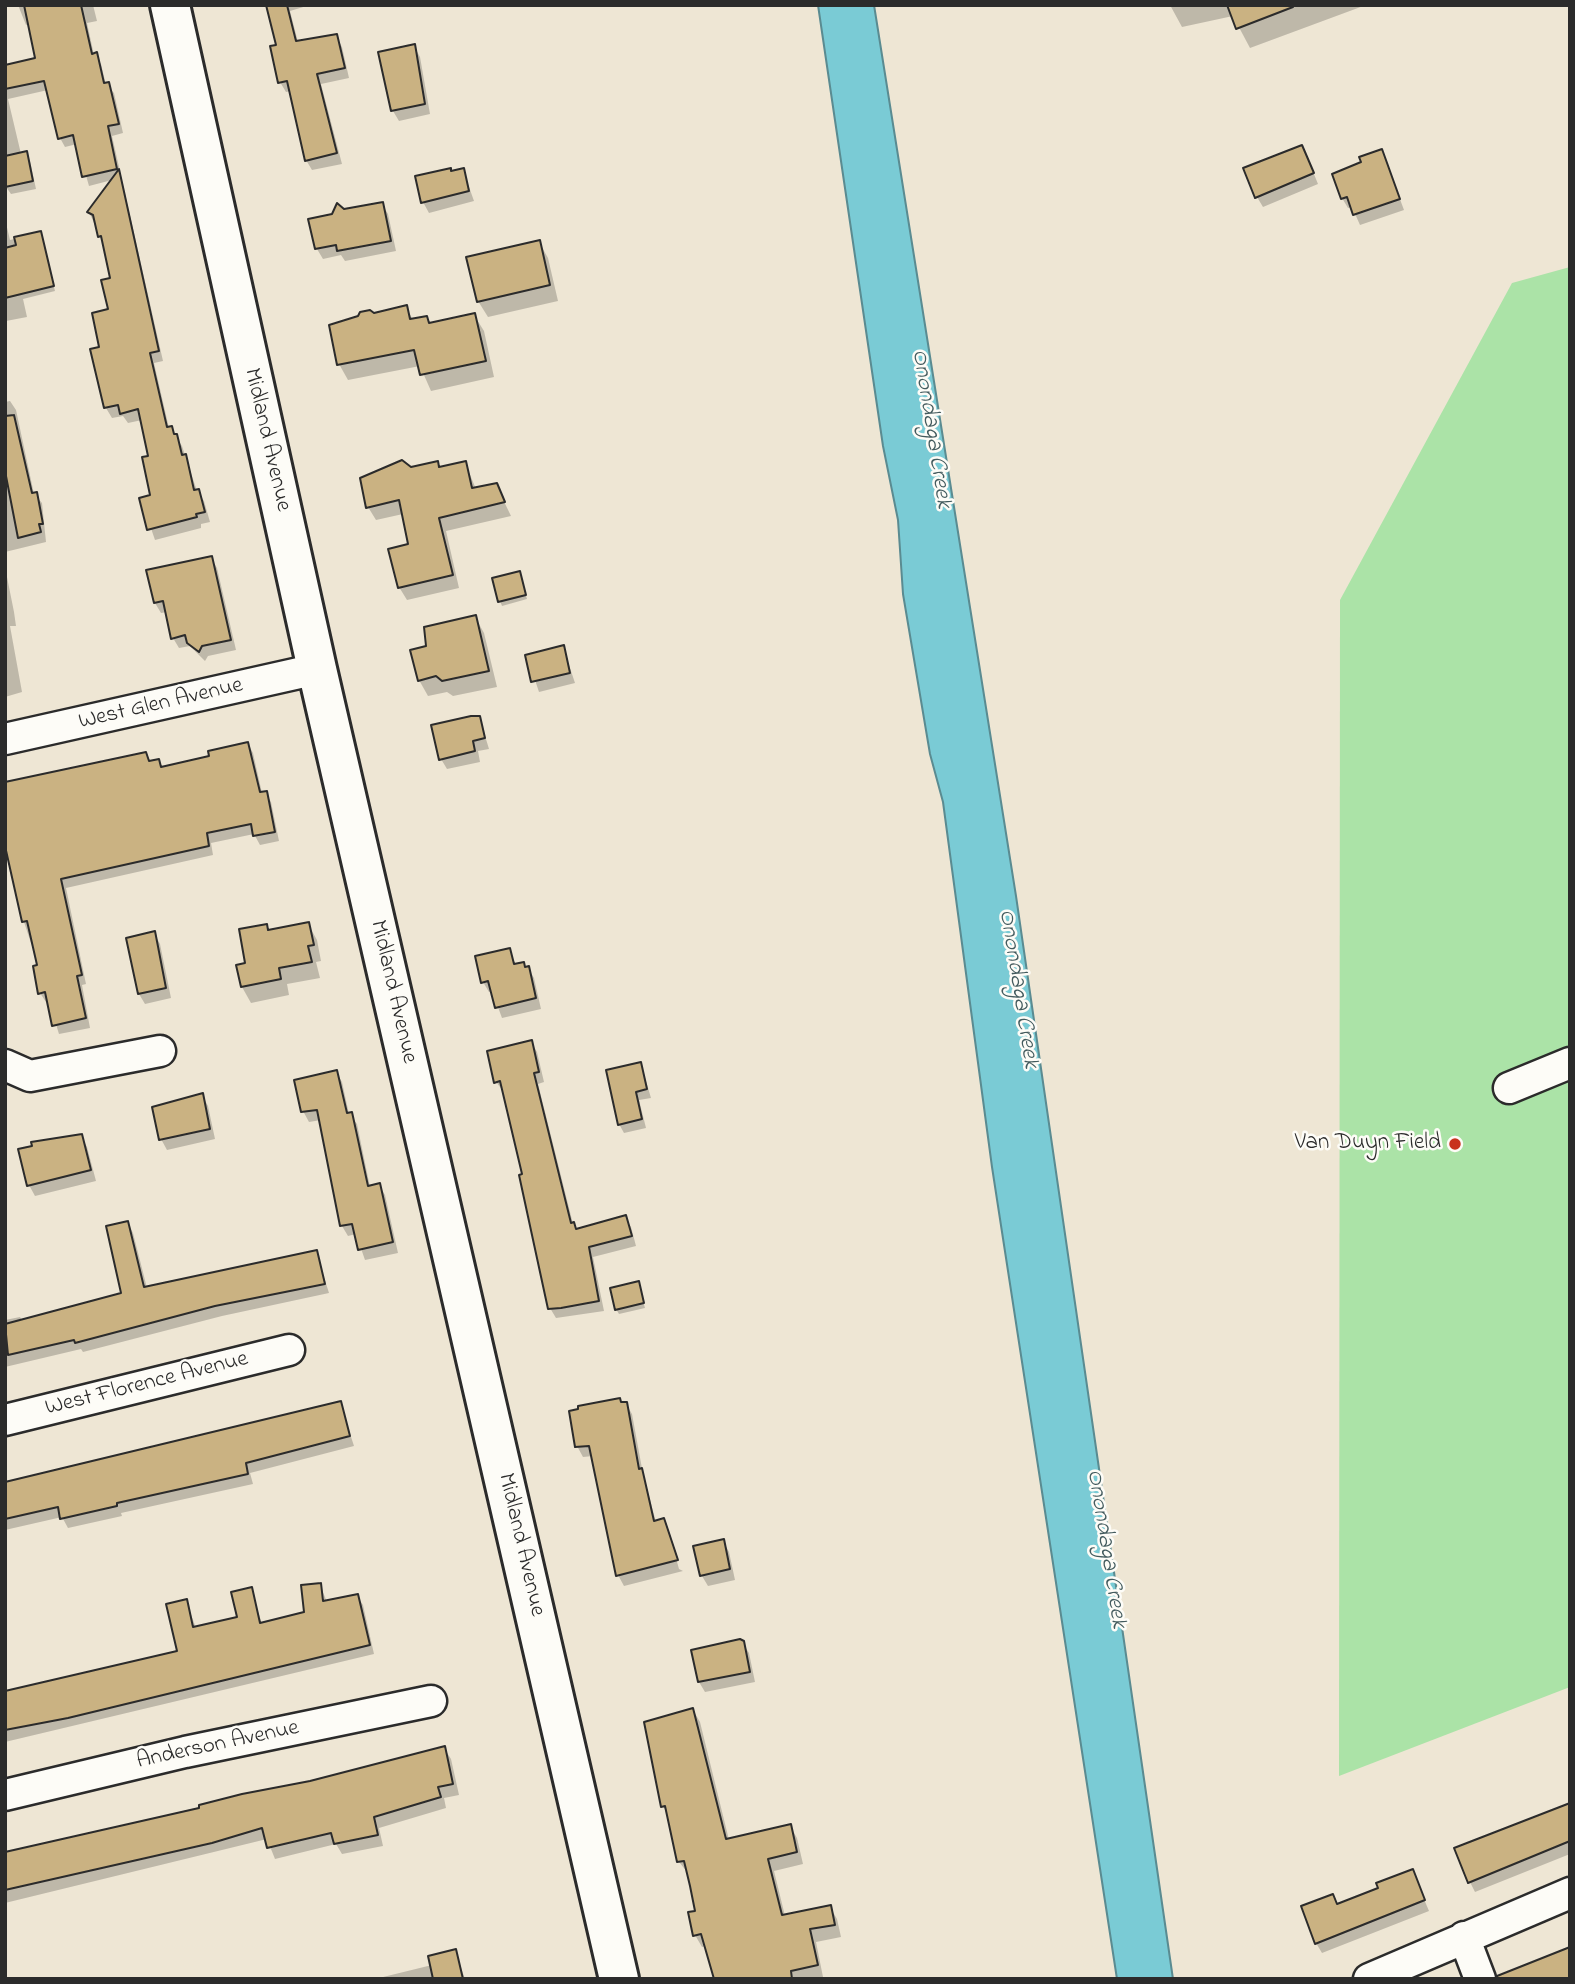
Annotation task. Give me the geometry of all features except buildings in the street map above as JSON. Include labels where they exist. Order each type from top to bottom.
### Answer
[{"type":"street","name":"Midland Avenue","points":[[170,5],[317,669],[619,1979]]},
{"type":"street","name":"West Glen Avenue","points":[[5,739],[317,669]]},
{"type":"street","points":[[5,1065],[30,1076],[160,1051]]},
{"type":"street","points":[[1509,1088],[1570,1063]]},
{"type":"street","name":"West Florence Avenue","points":[[5,1420],[289,1350]]},
{"type":"street","name":"Anderson Avenue","points":[[5,1795],[185,1752],[431,1701]]},
{"type":"street","points":[[1370,1979],[1570,1893]]},
{"type":"street","points":[[1464,1937],[1480,1979]]},
{"type":"green space","name":"Van Duyn Field","points":[[1570,267],[1570,1687],[1339,1776],[1340,600],[1512,283]]},
{"type":"water","name":"Onondaga Creek","points":[[818,5],[874,5],[1016,896],[1173,1979],[1117,1979],[992,1167],[943,802],[930,754],[903,594],[898,520],[883,446]]},
{"type":"place","name":"Van Duyn Field","points":[[1455,1144]]}]
